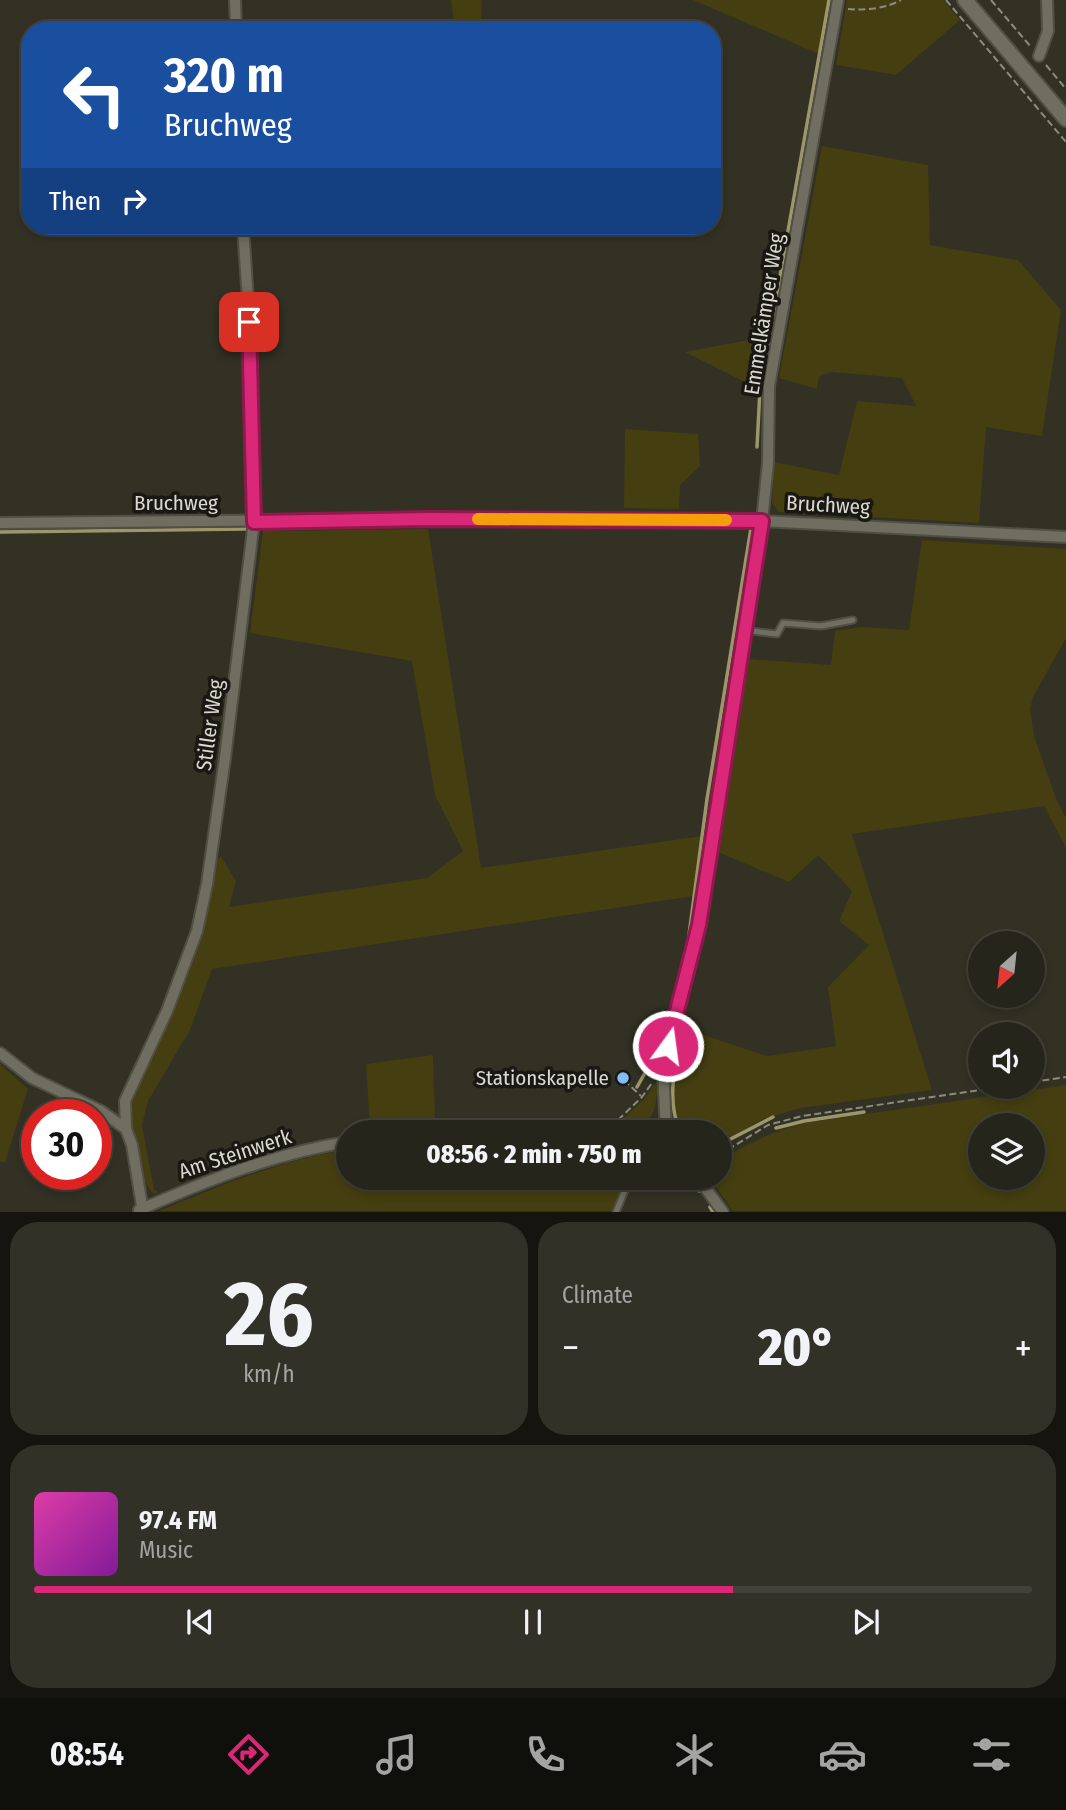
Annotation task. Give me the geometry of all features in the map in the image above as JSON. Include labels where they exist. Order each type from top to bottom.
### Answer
[{"type":"main road","points":[[965,0],[1066,119]]},
{"type":"street","points":[[235,0],[236,21]]},
{"type":"street","points":[[1039,56],[1048,31],[1047,0]]},
{"type":"street","name":"Emmelkämper Weg","points":[[665,1120],[663,1068],[697,936],[762,521],[768,463],[769,386],[837,4]]},
{"type":"street","name":"Stiller Weg","points":[[140,1211],[132,1145],[126,1129],[125,1101],[167,1011],[197,931],[207,884],[225,758],[254,522],[251,346],[244,235]]},
{"type":"street","name":"Bruchweg","points":[[0,523],[429,519],[762,521],[1066,537]]},
{"type":"street","points":[[0,1053],[32,1078],[101,1111],[126,1129]]},
{"type":"street","name":"Am Steinwerk","points":[[140,1211],[173,1194],[241,1170],[288,1155],[336,1145]]},
{"type":"street","points":[[707,1190],[723,1212]]},
{"type":"lane","points":[[744,630],[777,634],[783,623],[821,626],[853,620]]},
{"type":"lane","points":[[616,1212],[626,1190]]},
{"type":"path","points":[[837,4],[869,9],[892,5],[901,0]]},
{"type":"path","points":[[946,0],[1066,142]]},
{"type":"path","points":[[991,0],[1066,89]]},
{"type":"path","points":[[618,1120],[642,1097],[663,1068]]},
{"type":"path","points":[[1045,1080],[1066,1077]]},
{"type":"path","points":[[624,1080],[642,1097]]},
{"type":"path","points":[[732,1147],[768,1125],[802,1116],[968,1092]]},
{"type":"shaded area","points":[[451,0],[482,0],[481,21],[454,21]]},
{"type":"shaded area","points":[[693,0],[828,0],[819,54]]},
{"type":"shaded area","points":[[847,0],[943,0],[960,20],[896,75],[836,65]]},
{"type":"shaded area","points":[[822,146],[928,165],[930,245],[1018,260],[1061,310],[1042,436],[986,427],[979,523],[779,512],[772,503],[774,462],[839,475],[857,401],[916,406],[902,378],[831,372],[819,377],[817,389],[779,378]]},
{"type":"shaded area","points":[[769,336],[759,389],[685,352]]},
{"type":"shaded area","points":[[625,429],[698,434],[700,466],[680,485],[679,509],[624,508]]},
{"type":"shaded area","points":[[428,529],[481,868],[702,836],[694,896],[212,969],[190,1030],[148,1101],[142,1125],[154,1190],[158,1192],[154,1194],[139,1166],[127,1105],[193,954],[219,822],[222,823],[217,860],[221,856],[236,881],[229,907],[427,878],[463,851],[435,795],[412,661],[250,633],[263,531]]},
{"type":"shaded area","points":[[922,540],[1066,549],[1066,638],[1033,697],[1030,709],[1034,736],[1057,801],[1066,818],[1066,848],[1044,806],[852,834],[932,1090],[801,1108],[766,1118],[732,1137],[732,1120],[677,1120],[674,1106],[674,1080],[686,1029],[767,1056],[836,1046],[828,987],[869,945],[839,921],[852,891],[818,855],[789,882],[718,852],[748,659],[831,665],[835,631],[861,627],[909,630]]},
{"type":"shaded area","points":[[433,1055],[435,1120],[369,1120],[366,1064]]},
{"type":"shaded area","points":[[0,1064],[28,1089],[25,1099],[21,1099],[21,1111],[5,1162],[0,1162]]},
{"type":"shaded area","points":[[659,1081],[655,1107],[648,1120],[622,1120]]},
{"type":"shaded area","points":[[1066,1085],[1066,1211],[733,1211],[718,1190],[732,1190],[732,1154],[781,1130],[804,1123],[969,1099],[1045,1099],[1045,1088]]},
{"type":"shaded area","points":[[336,1152],[336,1190],[622,1190],[613,1211],[159,1211],[229,1183]]},
{"type":"waterway","points":[[757,447],[760,389],[829,0]]},
{"type":"waterway","points":[[685,965],[707,799],[751,528]]},
{"type":"waterway","points":[[0,532],[246,529]]},
{"type":"waterway","points":[[637,1087],[663,1041],[676,1000]]},
{"type":"waterway","points":[[676,1120],[673,1105],[674,1078],[686,1025]]},
{"type":"waterway","points":[[776,1128],[864,1112]]},
{"type":"waterway","points":[[732,1138],[773,1117]]},
{"type":"waterway","points":[[710,1207],[713,1212]]},
{"type":"slow traffic","points":[[478,519],[726,520]]},
{"type":"place","name":"Stationskapelle","points":[[623,1078]]},
{"type":"route","points":[[249,322],[254,522],[429,519],[762,521],[703,903],[690,968],[668,1046]]}]
